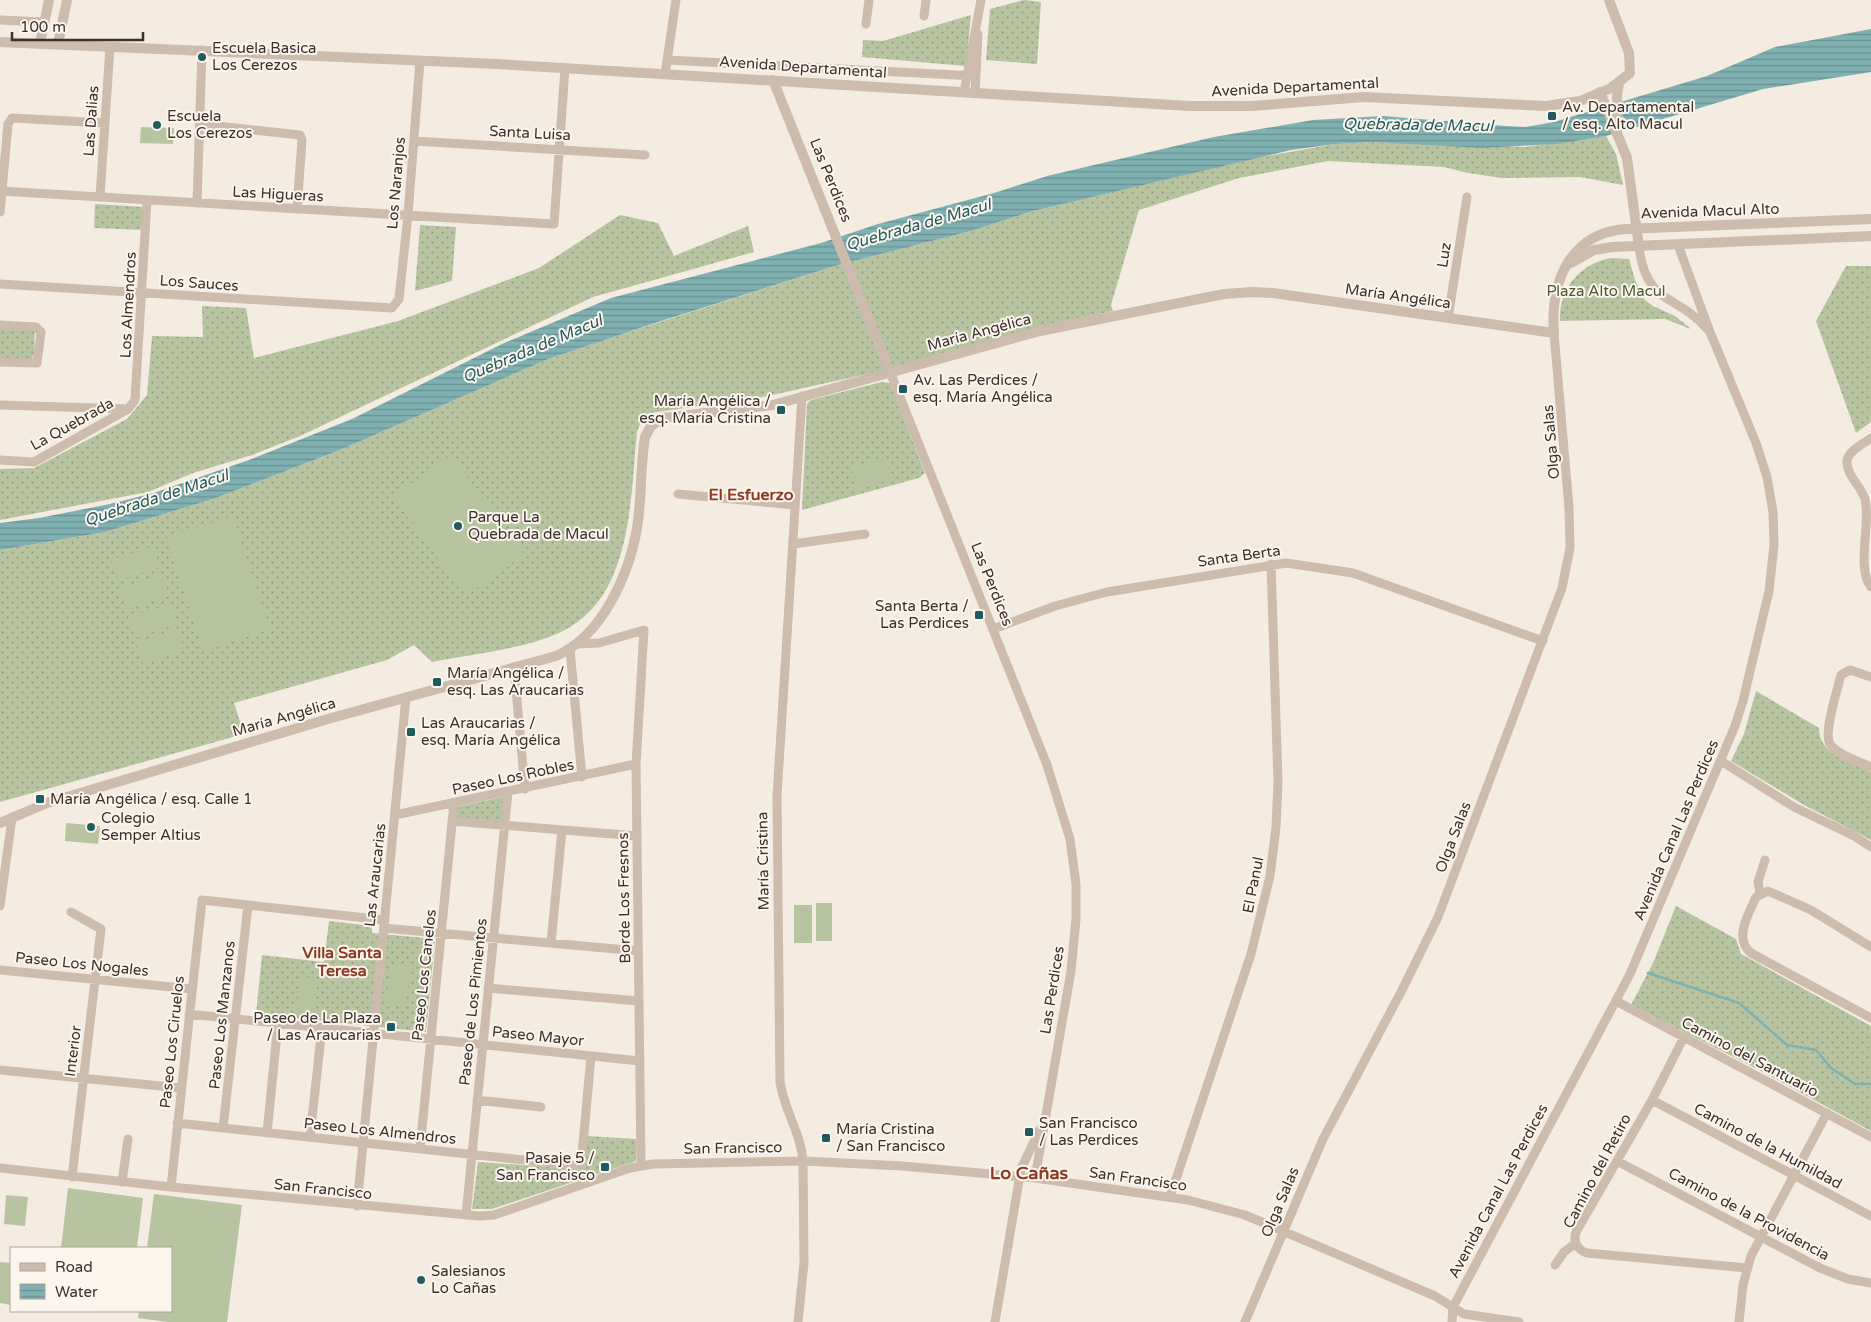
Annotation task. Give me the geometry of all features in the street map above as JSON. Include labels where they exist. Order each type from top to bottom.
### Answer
[{"type":"street","points":[[40,43],[49,0],[55,5],[66,1]]},
{"type":"street","points":[[666,74],[676,0]]},
{"type":"street","points":[[866,24],[869,0]]},
{"type":"street","points":[[924,16],[926,0]]},
{"type":"street","points":[[975,93],[981,0]]},
{"type":"street","points":[[1609,0],[1631,62],[1630,73],[1619,83],[1617,102],[1619,134]]},
{"type":"street","points":[[58,44],[66,1]]},
{"type":"street","points":[[0,20],[44,22]]},
{"type":"street","points":[[964,92],[978,24]]},
{"type":"street","name":"Avenida Departamental","points":[[0,42],[565,68],[964,92],[1080,101],[1232,107],[1364,96],[1546,106],[1580,101],[1619,83]]},
{"type":"street","name":"Las Dalias","points":[[100,197],[110,46]]},
{"type":"street","points":[[197,203],[202,50]]},
{"type":"street","name":"Avenida Departamental","points":[[667,60],[976,76]]},
{"type":"street","name":"Los Naranjos","points":[[395,306],[399,299],[408,215],[420,61]]},
{"type":"street","points":[[559,148],[565,68]]},
{"type":"street","name":"Las Perdices","points":[[773,80],[850,267],[993,628],[1054,784],[1066,823],[1074,870],[1076,906],[1073,955],[1035,1178]]},
{"type":"street","name":"Avenida Canal Las Perdices","points":[[1600,92],[1619,134],[1630,173],[1639,247],[1644,270],[1654,287],[1695,317],[1710,332]]},
{"type":"street","points":[[0,212],[8,124],[12,118],[105,123]]},
{"type":"street","points":[[200,124],[301,136],[297,209]]},
{"type":"street","name":"Santa Luisa","points":[[414,141],[559,148],[645,155]]},
{"type":"street","name":"Las Higueras","points":[[1,191],[554,224],[559,148]]},
{"type":"street","name":"Luz","points":[[1448,318],[1467,197]]},
{"type":"street","name":"Los Almendros","points":[[128,409],[136,400],[137,394],[147,200]]},
{"type":"street","name":"Avenida Macul Alto","points":[[1554,333],[1554,302],[1558,284],[1577,249],[1595,236],[1610,231],[1637,228],[1871,219]]},
{"type":"street","name":"Avenida Macul Alto","points":[[1566,267],[1579,257],[1594,250],[1612,247],[1871,236]]},
{"type":"street","name":"Avenida Canal Las Perdices","points":[[1453,1307],[1616,1001],[1651,929],[1736,726],[1754,659],[1772,576],[1774,530],[1770,494],[1762,460],[1710,332],[1678,245]]},
{"type":"street","name":"Los Sauces","points":[[0,284],[385,309],[395,306]]},
{"type":"street","name":"María Angélica","points":[[574,647],[596,623],[609,602],[629,557],[638,515],[644,442],[651,426],[658,420],[668,417],[746,410],[1040,331],[1238,292],[1273,293],[1554,333]]},
{"type":"street","points":[[0,325],[36,327],[41,332],[37,362],[0,362]]},
{"type":"street","name":"Olga Salas","points":[[1245,1322],[1323,1139],[1402,990],[1438,917],[1562,588],[1570,548],[1568,481],[1554,333]]},
{"type":"street","name":"María Cristina","points":[[798,1322],[804,1263],[804,1160],[800,1144],[783,1100],[779,1075],[776,796],[802,396]]},
{"type":"street","points":[[0,405],[128,409]]},
{"type":"street","name":"La Quebrada","points":[[0,460],[34,462],[128,409]]},
{"type":"street","points":[[1871,438],[1849,454],[1847,467],[1859,485],[1866,501],[1868,530],[1865,574],[1871,587]]},
{"type":"street","points":[[678,494],[795,505]]},
{"type":"street","points":[[793,544],[864,534]]},
{"type":"street","name":"Santa Berta","points":[[993,628],[1055,606],[1107,592],[1271,564],[1296,564],[1353,573],[1543,641]]},
{"type":"street","name":"El Panul","points":[[1170,1198],[1250,954],[1271,868],[1276,827],[1278,782],[1271,564]]},
{"type":"street","name":"María Angélica","points":[[0,823],[47,803],[514,667],[574,647],[599,643],[644,630]]},
{"type":"street","name":"Borde Los Fresnos","points":[[642,1166],[636,764],[644,630]]},
{"type":"street","points":[[574,647],[582,777]]},
{"type":"street","points":[[514,667],[525,789]]},
{"type":"street","points":[[1871,677],[1850,670],[1841,675],[1828,737],[1833,748],[1871,768]]},
{"type":"street","name":"Las Araucarias","points":[[357,1206],[406,697]]},
{"type":"street","points":[[1721,761],[1794,807],[1854,836],[1871,847]]},
{"type":"street","name":"Paseo Los Robles","points":[[395,815],[582,777],[636,764]]},
{"type":"street","name":"Paseo de Los Pimientos","points":[[466,1215],[508,792]]},
{"type":"street","name":"Paseo Los Canelos","points":[[420,1149],[454,803]]},
{"type":"street","points":[[0,906],[12,818]]},
{"type":"street","points":[[452,821],[637,836]]},
{"type":"street","points":[[551,943],[562,830]]},
{"type":"street","points":[[1760,893],[1758,882],[1765,860]]},
{"type":"street","points":[[1871,947],[1803,906],[1772,892],[1760,893],[1756,897],[1742,933],[1742,941],[1747,950],[1871,1018]]},
{"type":"street","name":"Paseo Los Ciruelos","points":[[170,1187],[202,900],[248,905]]},
{"type":"street","points":[[248,905],[441,933],[638,951]]},
{"type":"street","name":"Paseo Los Manzanos","points":[[223,1128],[248,905]]},
{"type":"street","name":"Interior","points":[[71,912],[101,929],[72,1176]]},
{"type":"street","name":"Paseo Los Nogales","points":[[0,970],[192,989]]},
{"type":"street","points":[[488,988],[639,1002]]},
{"type":"street","name":"Camino del Santuario","points":[[1616,1001],[1871,1137]]},
{"type":"street","name":"Paseo Mayor","points":[[189,1014],[640,1061]]},
{"type":"street","points":[[266,1133],[278,1023]]},
{"type":"street","points":[[310,1137],[322,1028]]},
{"type":"street","name":"Camino del Retiro","points":[[1684,1037],[1652,1100],[1576,1232],[1576,1243],[1580,1249],[1587,1253],[1747,1268]]},
{"type":"street","name":"Paseo Los Almendros","points":[[178,1123],[580,1166],[592,1056]]},
{"type":"street","points":[[0,1070],[181,1088]]},
{"type":"street","points":[[477,1100],[541,1107]]},
{"type":"street","name":"Camino de la Humildad","points":[[1652,1100],[1871,1216]]},
{"type":"street","points":[[1739,1322],[1747,1268],[1760,1236],[1827,1113]]},
{"type":"street","name":"Las Perdices","points":[[995,1322],[1021,1169],[1045,1120]]},
{"type":"street","points":[[122,1182],[128,1139]]},
{"type":"street","name":"San Francisco","points":[[0,1168],[357,1206],[466,1215],[494,1215],[642,1166],[804,1160],[902,1166],[1035,1178],[1170,1198],[1225,1209],[1435,1296],[1464,1314],[1519,1322]]},
{"type":"street","name":"Camino de la Providencia","points":[[1617,1161],[1820,1268],[1848,1278],[1871,1283]]},
{"type":"street","points":[[1555,1264],[1564,1252],[1576,1243]]},
{"type":"street","points":[[1452,1322],[1453,1307]]},
{"type":"green space","points":[[1024,0],[1041,2],[1037,64],[986,60],[990,9]]},
{"type":"green space","points":[[971,15],[966,66],[862,57],[863,40],[883,41]]},
{"type":"green space","points":[[141,127],[174,128],[173,144],[140,143]]},
{"type":"green space","name":"Parque La Quebrada de Macul","points":[[1606,136],[1616,154],[1623,185],[1580,177],[1502,178],[1444,167],[1328,161],[1239,178],[1139,210],[1111,305],[1113,311],[1056,323],[881,371],[763,397],[650,413],[642,419],[637,432],[629,516],[615,571],[602,596],[585,616],[561,632],[515,647],[432,662],[414,645],[387,660],[234,703],[244,734],[0,802],[0,550],[105,532],[213,499],[340,450],[548,359],[838,265],[971,231],[1033,211],[1255,158],[1335,144],[1374,142],[1526,147]]},
{"type":"green space","points":[[95,204],[144,207],[143,230],[94,228]]},
{"type":"green space","points":[[620,215],[658,223],[674,256],[748,226],[754,252],[593,297],[300,436],[252,455],[193,473],[148,492],[0,520],[0,469],[34,468],[127,419],[147,395],[152,336],[203,337],[202,306],[246,308],[254,358],[398,321],[539,268]]},
{"type":"green space","points":[[420,225],[456,227],[452,281],[415,291]]},
{"type":"green space","name":"Plaza Alto Macul","points":[[1611,258],[1629,259],[1635,280],[1645,300],[1653,306],[1675,316],[1691,329],[1665,319],[1560,321],[1563,298],[1573,280],[1589,266]]},
{"type":"green space","points":[[1846,266],[1871,266],[1871,422],[1856,433],[1816,321]]},
{"type":"green space","points":[[0,327],[35,329],[34,354],[31,360],[0,358]]},
{"type":"green space","points":[[881,382],[890,383],[925,473],[919,478],[802,510],[807,404],[811,400]]},
{"type":"green space","name":"Parque La Quebrada de Macul","points":[[451,455],[524,554],[466,596],[393,497]]},
{"type":"green space","points":[[885,458],[891,479],[857,489],[851,467]]},
{"type":"green space","points":[[233,516],[269,629],[203,652],[167,537]]},
{"type":"green space","points":[[153,546],[160,567],[118,581],[111,560]]},
{"type":"green space","points":[[163,575],[169,596],[127,609],[120,588]]},
{"type":"green space","points":[[170,604],[177,624],[135,638],[128,617]]},
{"type":"green space","points":[[178,629],[185,650],[143,664],[136,643]]},
{"type":"green space","points":[[1756,691],[1819,728],[1820,737],[1830,751],[1846,761],[1871,772],[1871,840],[1804,805],[1731,761],[1744,734]]},
{"type":"green space","points":[[503,797],[502,823],[455,820],[456,807]]},
{"type":"green space","points":[[66,823],[100,826],[98,844],[65,841]]},
{"type":"green space","points":[[816,903],[832,903],[832,941],[816,941]]},
{"type":"green space","points":[[794,905],[812,905],[812,943],[794,943]]},
{"type":"green space","points":[[1676,906],[1736,939],[1741,954],[1871,1026],[1871,1131],[1763,1072],[1631,1005],[1653,963]]},
{"type":"green space","points":[[329,921],[372,926],[372,933],[435,939],[426,1032],[256,1014],[262,955],[324,962]]},
{"type":"green space","points":[[391,964],[411,967],[406,1006],[386,1004]]},
{"type":"green space","points":[[300,977],[318,979],[314,1014],[296,1012]]},
{"type":"green space","points":[[587,1136],[636,1139],[636,1161],[492,1209],[472,1209],[478,1162],[583,1169]]},
{"type":"green space","points":[[68,1188],[143,1198],[137,1247],[61,1247]]},
{"type":"green space","points":[[154,1194],[242,1205],[227,1322],[168,1322],[138,1318],[139,1312],[172,1312],[172,1247],[147,1247]]},
{"type":"green space","points":[[6,1195],[28,1197],[25,1226],[4,1224]]},
{"type":"green space","points":[[0,1262],[10,1263],[10,1305],[0,1303]]},
{"type":"water","name":"Quebrada de Macul","points":[[1871,29],[1871,72],[1763,89],[1606,136],[1556,144],[1482,148],[1374,142],[1335,144],[1291,150],[1033,211],[971,231],[838,265],[548,359],[340,450],[213,499],[105,532],[0,550],[0,523],[39,518],[154,493],[249,460],[352,419],[502,344],[611,298],[821,243],[878,224],[994,193],[1047,176],[1214,137],[1313,120],[1383,116],[1526,127],[1554,122],[1707,76],[1775,47]]},
{"type":"waterway","points":[[1648,973],[1739,1003],[1787,1045],[1816,1050],[1831,1068],[1855,1084],[1871,1084]]},
{"type":"place","name":"Escuela Basica Los Cerezos","points":[[202,57]]},
{"type":"place","name":"Av. Departamental / esq. Alto Macul","points":[[1552,116]]},
{"type":"place","name":"Escuela Los Cerezos","points":[[157,125]]},
{"type":"place","name":"Av. Las Perdices / esq. María Angélica","points":[[903,389]]},
{"type":"place","name":"María Angélica / esq. María Cristina","points":[[781,410]]},
{"type":"place","name":"Parque La Quebrada de Macul","points":[[458,526]]},
{"type":"place","name":"Santa Berta / Las Perdices","points":[[979,615]]},
{"type":"place","name":"María Angélica / esq. Las Araucarias","points":[[437,682]]},
{"type":"place","name":"Las Araucarias / esq. María Angélica","points":[[411,732]]},
{"type":"place","name":"María Angélica / esq. Calle 1","points":[[40,799]]},
{"type":"place","name":"Colegio Semper Altius","points":[[91,827]]},
{"type":"place","name":"Paseo de La Plaza / Las Araucarias","points":[[391,1027]]},
{"type":"place","name":"San Francisco / Las Perdices","points":[[1029,1132]]},
{"type":"place","name":"María Cristina / San Francisco","points":[[826,1138]]},
{"type":"place","name":"Pasaje 5 / San Francisco","points":[[605,1167]]},
{"type":"place","name":"Salesianos Lo Cañas","points":[[421,1280]]},
{"type":"district","name":"El Esfuerzo","points":[[751,494]]},
{"type":"district","name":"Villa Santa Teresa","points":[[342,961]]},
{"type":"district","name":"Lo Cañas","points":[[1029,1173]]}]
